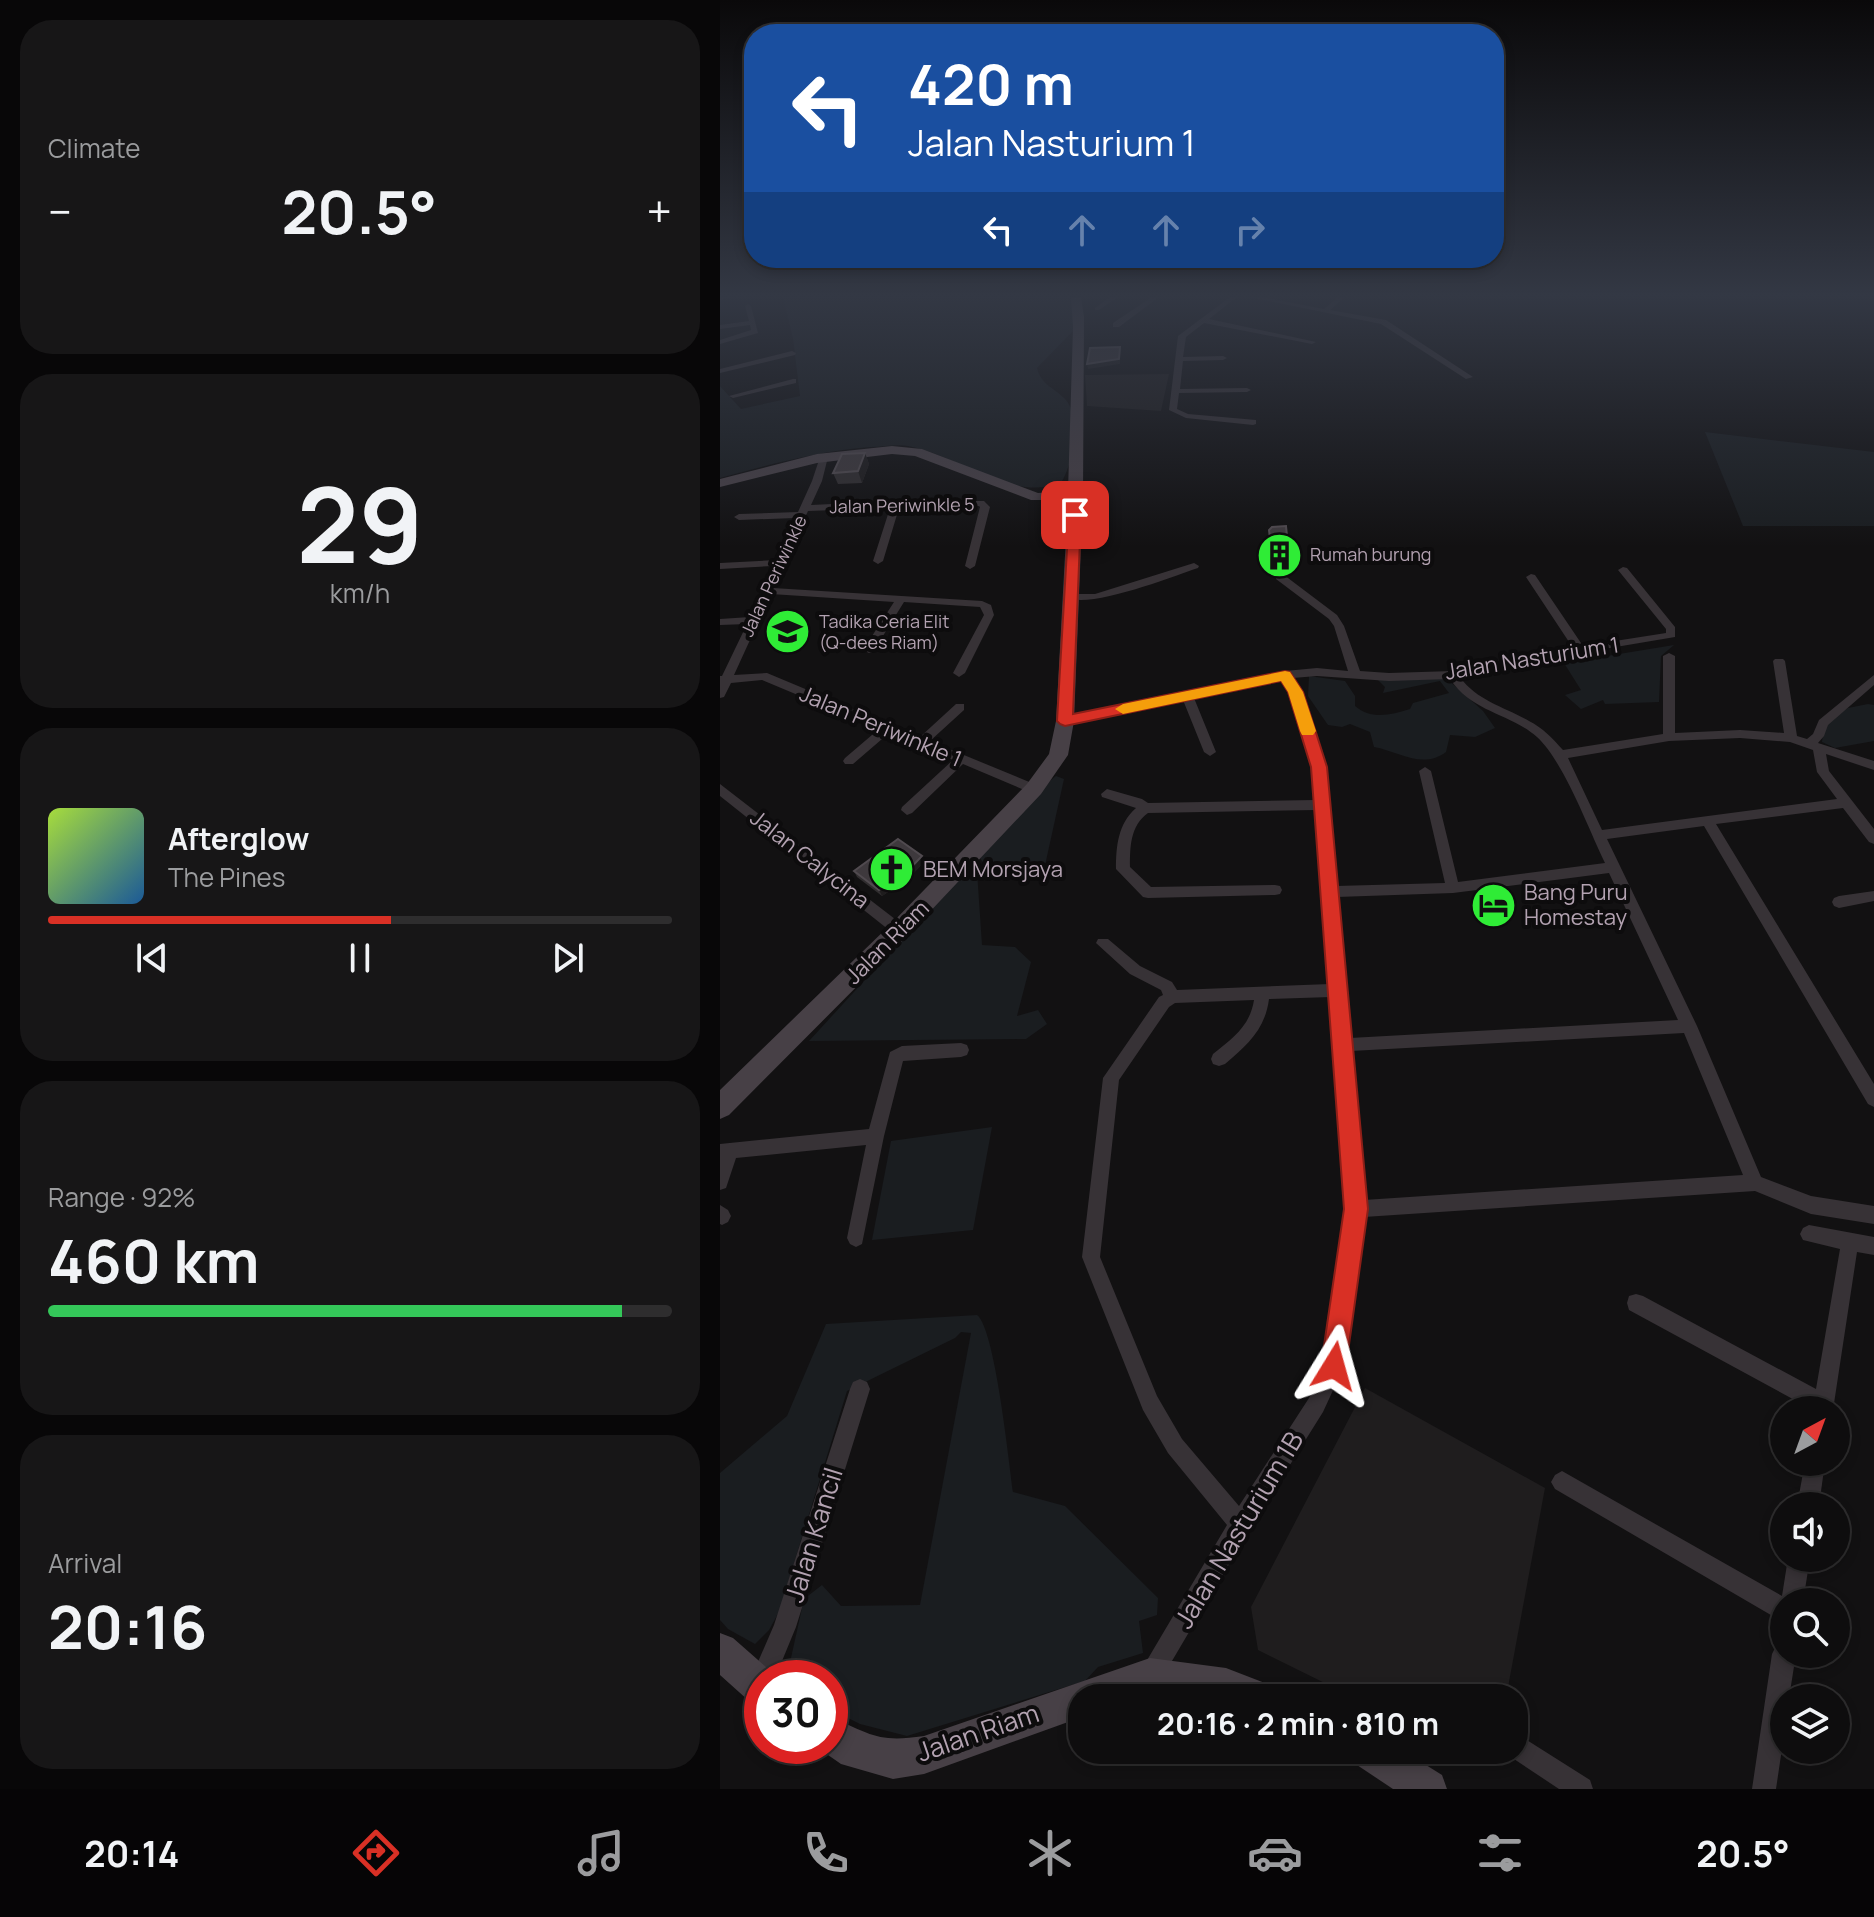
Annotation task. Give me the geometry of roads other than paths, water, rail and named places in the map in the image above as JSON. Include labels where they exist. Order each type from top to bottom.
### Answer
[{"type":"main road","name":"Jalan Riam","points":[[720,1107],[899,930],[1034,789],[1058,755],[1065,721],[1077,486],[1076,380]]},
{"type":"main road","points":[[720,483],[824,457],[879,451],[917,452],[1035,493],[1074,535]]},
{"type":"main road","points":[[1035,493],[1077,486]]},
{"type":"main road","points":[[720,1651],[744,1670]]},
{"type":"main road","name":"Jalan Riam","points":[[1126,1684],[1150,1676],[1211,1684]]},
{"type":"main road","name":"Jalan Riam","points":[[848,1747],[893,1760],[924,1755],[1068,1703]]},
{"type":"main road","points":[[1389,1764],[1428,1789]]},
{"type":"street","points":[[1178,380],[1173,410],[1180,415],[1253,422]]},
{"type":"street","points":[[725,387],[793,381]]},
{"type":"street","points":[[725,387],[746,402]]},
{"type":"street","points":[[1177,391],[1247,390]]},
{"type":"street","name":"Jalan Periwinkle","points":[[720,694],[723,680],[754,620],[823,468],[824,457]]},
{"type":"street","name":"Jalan Periwinkle 5","points":[[739,517],[971,501],[984,505],[970,566]]},
{"type":"street","points":[[878,561],[896,504]]},
{"type":"street","points":[[720,566],[780,563]]},
{"type":"street","points":[[1071,597],[1096,597],[1194,566]]},
{"type":"street","name":"Jalan Nasturium 1","points":[[1065,721],[1285,675],[1317,672],[1389,677],[1453,675],[1491,665],[1668,637],[1673,633],[1671,629],[1623,570]]},
{"type":"street","points":[[1280,577],[1333,617],[1355,674]]},
{"type":"street","points":[[1531,577],[1581,651]]},
{"type":"street","points":[[766,591],[987,607],[989,615],[959,673]]},
{"type":"street","points":[[869,650],[900,600]]},
{"type":"street","points":[[720,622],[754,620]]},
{"type":"street","points":[[1669,656],[1669,737]]},
{"type":"street","points":[[1779,661],[1791,738]]},
{"type":"street","name":"Jalan Nasturium 1B","points":[[1150,1676],[1240,1524],[1316,1405],[1334,1366],[1356,1209],[1319,767],[1296,692],[1285,675]]},
{"type":"street","points":[[1453,675],[1460,687],[1481,705],[1539,732],[1560,755],[1689,1026],[1755,1183]]},
{"type":"street","name":"Jalan Periwinkle 1","points":[[723,680],[763,676],[1034,789]]},
{"type":"street","points":[[1874,679],[1823,723],[1814,747],[1823,772],[1874,839]]},
{"type":"street","points":[[1187,695],[1210,752]]},
{"type":"street","points":[[921,742],[960,707]]},
{"type":"street","points":[[849,761],[887,728]]},
{"type":"street","points":[[1560,755],[1669,737],[1740,734],[1791,738],[1874,766]]},
{"type":"street","points":[[907,810],[960,760]]},
{"type":"street","points":[[1425,771],[1453,888]]},
{"type":"street","name":"Jalan Calycina","points":[[720,789],[899,930]]},
{"type":"street","points":[[1107,794],[1137,802],[1145,808]]},
{"type":"street","points":[[1598,835],[1845,803]]},
{"type":"street","points":[[1275,890],[1148,893],[1123,869],[1125,831],[1139,811],[1145,808],[1322,805]]},
{"type":"street","points":[[1708,822],[1874,1099]]},
{"type":"street","points":[[1330,892],[1453,888],[1612,867]]},
{"type":"street","points":[[1839,902],[1874,896]]},
{"type":"street","points":[[1103,943],[1135,970],[1167,986],[1172,997]]},
{"type":"street","points":[[1240,1524],[1175,1446],[1150,1403],[1091,1257],[1111,1078],[1164,1002],[1172,997],[1338,990]]},
{"type":"street","points":[[1219,1059],[1255,1027],[1261,1017],[1262,993]]},
{"type":"street","points":[[1342,1045],[1689,1026]]},
{"type":"street","points":[[856,1238],[876,1136],[896,1057],[902,1053],[961,1050]]},
{"type":"street","points":[[720,1182],[725,1152],[876,1136]]},
{"type":"street","points":[[1356,1209],[1755,1183],[1811,1205],[1874,1215]]},
{"type":"street","points":[[1809,1234],[1874,1246]]},
{"type":"street","points":[[1826,1396],[1850,1242]]},
{"type":"street","points":[[1636,1303],[1804,1396]]},
{"type":"street","name":"Jalan Kancil","points":[[771,1660],[785,1627],[860,1389]]},
{"type":"street","points":[[1562,1482],[1770,1602]]},
{"type":"street","points":[[1764,1789],[1782,1668]]},
{"type":"street","points":[[1528,1753],[1581,1789]]},
{"type":"place","name":"Rumah burung","points":[[1279,555]]},
{"type":"place","name":"Tadika Ceria Elit (Q-dees Riam)","points":[[788,632]]},
{"type":"place","name":"BEM Morsjaya","points":[[892,869]]},
{"type":"place","name":"Bang Puru Homestay","points":[[1493,905]]}]
